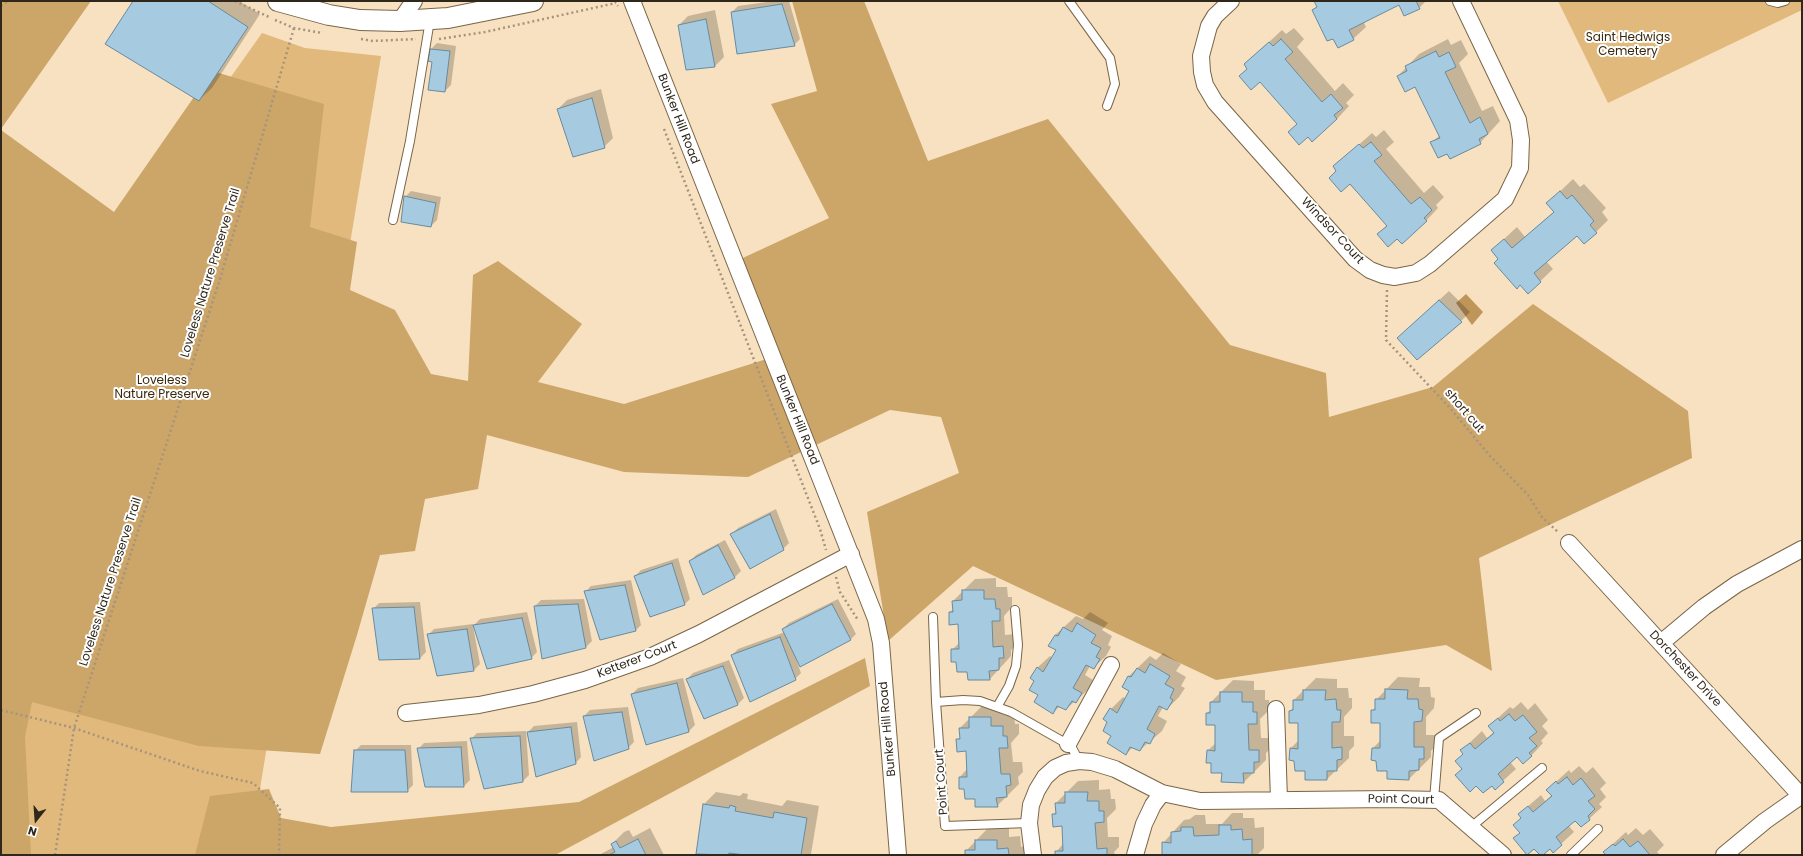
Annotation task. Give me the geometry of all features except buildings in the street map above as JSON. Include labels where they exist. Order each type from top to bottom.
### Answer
[{"type":"street","points":[[278,1],[329,15],[360,20],[400,22],[448,18],[533,1]]},
{"type":"street","points":[[400,22],[414,1]]},
{"type":"street","name":"Windsor Court","points":[[1231,1],[1215,16],[1209,26],[1201,56],[1205,85],[1215,102],[1355,259],[1370,270],[1395,277],[1416,273],[1430,264],[1505,199],[1520,168],[1521,140],[1518,120],[1462,1]]},
{"type":"street","name":"Bunker Hill Road","points":[[625,4],[851,554],[876,619],[881,643],[898,855]]},
{"type":"street","name":"Dorchester Drive","points":[[1569,543],[1802,796]]},
{"type":"street","points":[[1661,643],[1704,607],[1737,584],[1802,549]]},
{"type":"street","name":"Ketterer Court","points":[[406,713],[479,705],[533,694],[586,680],[650,657],[699,634],[851,554]]},
{"type":"street","points":[[1068,744],[1111,665]]},
{"type":"street","points":[[1276,709],[1279,800]]},
{"type":"street","name":"Point Court","points":[[1033,855],[1029,823],[1031,805],[1037,790],[1045,777],[1055,768],[1066,763],[1079,761],[1092,762],[1115,770],[1162,793],[1200,801],[1439,800],[1503,855]]},
{"type":"street","points":[[1134,855],[1144,824],[1162,793]]},
{"type":"street","points":[[1724,855],[1765,820],[1802,796]]},
{"type":"lane","points":[[1069,1],[1110,58],[1115,84],[1107,106]]},
{"type":"lane","points":[[1770,1],[1778,3],[1785,1]]},
{"type":"lane","points":[[393,220],[412,127],[430,19]]},
{"type":"lane","points":[[997,707],[1009,686],[1016,666],[1018,645],[1015,610]]},
{"type":"lane","name":"Point Court","points":[[933,617],[936,702],[945,826],[1029,823]]},
{"type":"lane","points":[[936,702],[963,700],[980,701],[1011,712],[1071,746],[1079,761]]},
{"type":"lane","points":[[1434,800],[1439,738],[1476,713]]},
{"type":"lane","points":[[1471,827],[1542,768]]},
{"type":"lane","points":[[1571,855],[1598,829]]},
{"type":"path","points":[[1,6],[8,1]]},
{"type":"path","points":[[614,1],[625,4]]},
{"type":"path","name":"Loveless Nature Preserve Trail","points":[[55,855],[74,728],[220,279],[294,28]]},
{"type":"path","points":[[662,124],[820,529],[831,565],[838,581],[840,592],[861,626]]},
{"type":"path","name":"short cut","points":[[1388,276],[1386,340],[1450,408],[1490,456],[1528,495],[1542,517],[1569,543]]},
{"type":"path","points":[[1,710],[74,728],[200,771],[253,783],[280,808],[278,855]]},
{"type":"green space","points":[[1,1],[91,1],[1,129]]},
{"type":"green space","points":[[792,1],[864,1],[928,161],[1048,119],[1230,345],[1326,373],[1329,417],[1433,387],[1533,304],[1688,411],[1692,458],[1479,558],[1492,671],[1446,645],[1216,680],[973,566],[888,641],[867,512],[959,473],[941,417],[890,410],[748,477],[624,472],[487,435],[478,489],[425,499],[415,551],[380,555],[320,754],[199,746],[32,702],[25,737],[31,855],[1,855],[1,130],[114,212],[212,71],[324,104],[310,227],[357,242],[350,290],[395,310],[431,374],[468,381],[473,275],[498,261],[582,324],[538,382],[624,404],[773,357],[732,263],[829,218],[771,104],[817,91]]},
{"type":"green space","name":"Saint Hedwigs Cemetery","points":[[1558,1],[1802,1],[1802,10],[1608,103]]},
{"type":"green space","name":"Loveless Nature Preserve","points":[[262,33],[305,48],[381,56],[249,855],[1,855],[1,142],[121,232]]},
{"type":"green space","points":[[865,658],[870,686],[555,855],[195,855],[210,796],[269,789],[281,818],[331,827],[579,802]]},
{"type":"shaded area","points":[[1466,294],[1483,312],[1472,325],[1456,303]]}]
